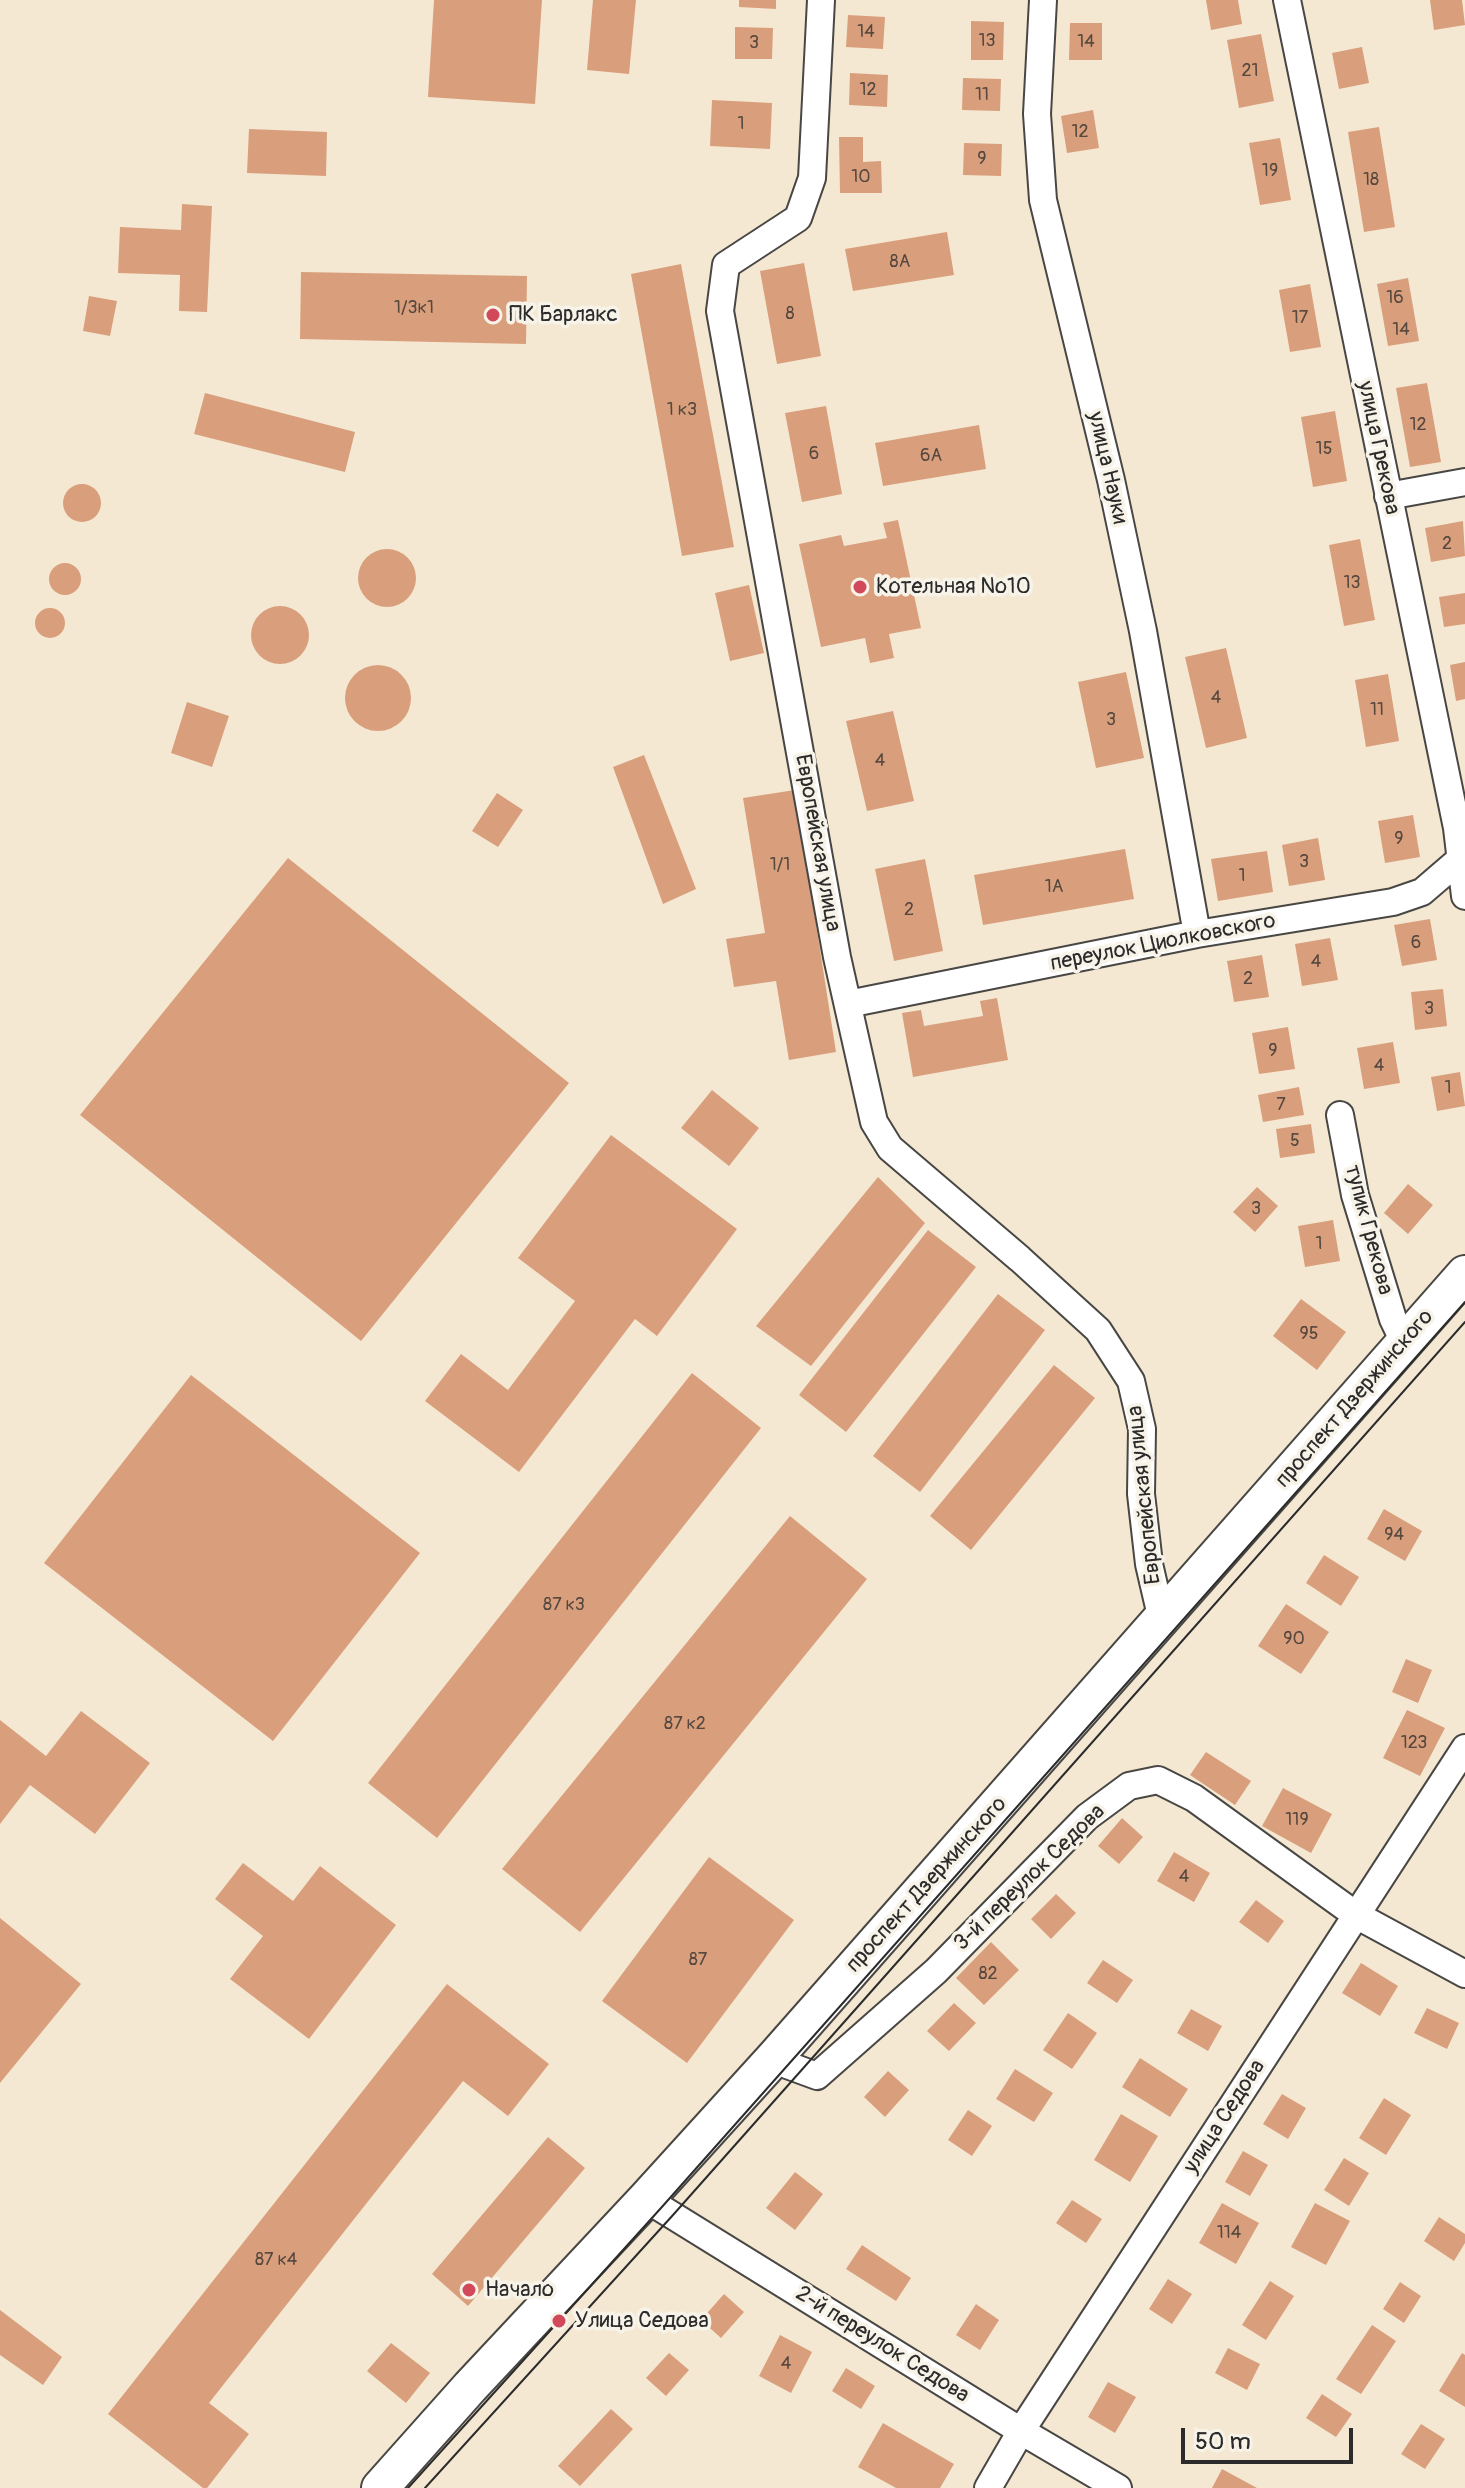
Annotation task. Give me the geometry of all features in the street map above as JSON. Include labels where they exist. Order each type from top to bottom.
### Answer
[{"type":"main road","name":"проспект Дзержинского","points":[[380,2488],[775,2057],[1465,1274]]},
{"type":"street","name":"Европейская улица","points":[[821,0],[812,178],[798,218],[726,265],[720,311],[837,957],[874,1122],[890,1148],[1098,1330],[1131,1381],[1142,1429],[1141,1494],[1149,1564],[1162,1620]]},
{"type":"street","name":"улица Науки","points":[[1043,0],[1037,114],[1043,200],[1111,480],[1143,631],[1197,934]]},
{"type":"street","name":"улица Грекова","points":[[1287,0],[1463,856],[1465,896]]},
{"type":"street","points":[[1388,496],[1465,482]]},
{"type":"street","name":"переулок Циолковского","points":[[848,1004],[1197,934],[1393,902],[1422,892],[1463,856]]},
{"type":"street","name":"тупик Грекова","points":[[1340,1115],[1355,1195],[1393,1319],[1404,1342]]},
{"type":"street","name":"улица Седова","points":[[988,2488],[1021,2431],[1465,1748]]},
{"type":"street","name":"3-й переулок Седова","points":[[775,2057],[817,2076],[936,1971],[1087,1817],[1129,1786],[1158,1780],[1194,1798],[1356,1915],[1465,1974]]},
{"type":"street","name":"2-й переулок Седова","points":[[646,2199],[1118,2488]]},
{"type":"building","points":[[434,0],[542,0],[535,104],[428,97]]},
{"type":"building","points":[[593,0],[636,0],[629,74],[587,70]]},
{"type":"building","points":[[739,0],[776,0],[776,9],[739,7]]},
{"type":"building","points":[[1206,0],[1238,0],[1242,24],[1211,30]]},
{"type":"building","points":[[1430,0],[1462,0],[1465,25],[1434,30]]},
{"type":"building","points":[[848,15],[885,17],[883,49],[846,47]]},
{"type":"building","points":[[971,21],[1004,22],[1003,60],[971,60]]},
{"type":"building","points":[[1070,23],[1102,23],[1102,60],[1069,60]]},
{"type":"building","points":[[735,27],[773,28],[772,59],[735,59]]},
{"type":"building","points":[[1261,34],[1274,101],[1239,108],[1227,40]]},
{"type":"building","points":[[1362,47],[1369,83],[1339,89],[1332,53]]},
{"type":"building","points":[[850,73],[888,75],[887,107],[849,105]]},
{"type":"building","points":[[963,78],[1001,79],[1000,111],[962,110]]},
{"type":"building","points":[[712,100],[772,103],[770,149],[710,146]]},
{"type":"building","points":[[1093,110],[1099,148],[1067,153],[1061,116]]},
{"type":"building","points":[[1379,127],[1395,227],[1364,232],[1348,132]]},
{"type":"building","points":[[249,129],[327,132],[326,176],[247,173]]},
{"type":"building","points":[[839,137],[863,137],[863,162],[881,161],[882,193],[840,193]]},
{"type":"building","points":[[1280,138],[1291,200],[1260,205],[1249,143]]},
{"type":"building","points":[[964,143],[1002,144],[1001,176],[963,175]]},
{"type":"building","points":[[182,204],[212,206],[207,312],[179,311],[180,275],[118,273],[120,227],[181,230]]},
{"type":"building","points":[[947,232],[954,275],[853,291],[845,249]]},
{"type":"building","points":[[804,263],[821,356],[777,364],[760,271]]},
{"type":"building","points":[[681,264],[734,547],[682,556],[631,274]]},
{"type":"building","points":[[301,272],[527,276],[526,344],[300,339]]},
{"type":"building","points":[[1408,278],[1419,341],[1388,346],[1377,284]]},
{"type":"building","points":[[1310,284],[1321,347],[1290,352],[1279,290]]},
{"type":"building","points":[[89,296],[117,301],[110,336],[83,331]]},
{"type":"building","points":[[1427,383],[1441,462],[1410,467],[1396,388]]},
{"type":"building","points":[[205,393],[355,432],[345,472],[194,434]]},
{"type":"building","points":[[826,406],[842,494],[802,502],[785,413]]},
{"type":"building","points":[[1335,411],[1347,481],[1313,487],[1301,417]]},
{"type":"building","points":[[979,425],[986,469],[883,486],[875,443]]},
{"type":"building","points":[[82,484],[95,490],[101,503],[95,516],[82,522],[69,516],[63,503],[69,490]]},
{"type":"building","name":"Котельная №10","points":[[898,520],[921,628],[889,634],[894,658],[870,663],[865,638],[821,647],[799,544],[841,535],[844,546],[887,538],[883,523]]},
{"type":"building","points":[[1463,521],[1465,556],[1431,562],[1425,528]]},
{"type":"building","points":[[1360,539],[1375,620],[1344,626],[1329,545]]},
{"type":"building","points":[[387,549],[398,551],[407,558],[414,567],[414,589],[407,598],[398,605],[387,607],[376,605],[367,598],[360,589],[358,578],[360,567],[367,558],[376,551]]},
{"type":"building","points":[[65,563],[76,568],[81,579],[76,590],[65,595],[54,590],[49,579],[54,568]]},
{"type":"building","points":[[749,585],[764,653],[730,661],[715,593]]},
{"type":"building","points":[[1465,593],[1465,624],[1444,627],[1439,597]]},
{"type":"building","points":[[280,606],[301,614],[309,635],[301,656],[280,664],[259,656],[251,635],[259,614]]},
{"type":"building","points":[[50,608],[61,612],[65,623],[61,634],[50,638],[39,634],[35,623],[39,612]]},
{"type":"building","points":[[1226,648],[1247,738],[1206,748],[1185,657]]},
{"type":"building","points":[[1465,662],[1465,699],[1456,701],[1450,665]]},
{"type":"building","points":[[371,665],[385,665],[397,670],[406,679],[411,698],[409,711],[402,722],[385,731],[371,731],[359,726],[350,717],[345,705],[345,691],[350,679],[359,670]]},
{"type":"building","points":[[1126,672],[1144,758],[1096,768],[1078,682]]},
{"type":"building","points":[[1388,674],[1399,741],[1366,747],[1355,680]]},
{"type":"building","points":[[187,702],[229,716],[212,767],[171,753]]},
{"type":"building","points":[[893,711],[914,801],[867,811],[846,721]]},
{"type":"building","points":[[644,755],[696,889],[663,904],[613,767]]},
{"type":"building","points":[[795,790],[836,1052],[789,1060],[776,981],[734,987],[726,939],[765,933],[743,798]]},
{"type":"building","points":[[497,793],[523,810],[498,847],[472,831]]},
{"type":"building","points":[[1413,815],[1420,857],[1385,863],[1378,821]]},
{"type":"building","points":[[1318,838],[1325,880],[1289,886],[1282,845]]},
{"type":"building","points":[[1125,849],[1134,899],[983,925],[974,875]]},
{"type":"building","points":[[1267,851],[1273,892],[1218,901],[1211,859]]},
{"type":"building","points":[[288,858],[569,1083],[361,1341],[80,1115]]},
{"type":"building","points":[[925,859],[943,951],[894,961],[875,869]]},
{"type":"building","points":[[1430,919],[1437,960],[1402,966],[1394,925]]},
{"type":"building","points":[[1330,938],[1338,980],[1302,986],[1295,944]]},
{"type":"building","points":[[1262,955],[1269,997],[1234,1002],[1227,961]]},
{"type":"building","points":[[1443,989],[1447,1026],[1415,1030],[1411,992]]},
{"type":"building","points":[[997,998],[1008,1060],[913,1077],[902,1013],[921,1010],[924,1026],[983,1016],[980,1001]]},
{"type":"building","points":[[1288,1027],[1295,1069],[1259,1074],[1252,1033]]},
{"type":"building","points":[[1393,1042],[1400,1083],[1364,1089],[1357,1048]]},
{"type":"building","points":[[1460,1072],[1465,1106],[1437,1111],[1431,1077]]},
{"type":"building","points":[[1299,1087],[1304,1115],[1263,1122],[1258,1095]]},
{"type":"building","points":[[712,1090],[759,1128],[729,1166],[681,1128]]},
{"type":"building","points":[[1311,1124],[1315,1153],[1280,1158],[1276,1129]]},
{"type":"building","points":[[611,1135],[737,1229],[657,1336],[635,1319],[519,1472],[425,1401],[461,1354],[508,1390],[575,1301],[518,1258]]},
{"type":"building","points":[[878,1177],[925,1223],[811,1366],[756,1326]]},
{"type":"building","points":[[1408,1184],[1433,1205],[1408,1234],[1384,1213]]},
{"type":"building","points":[[1257,1187],[1278,1206],[1255,1232],[1233,1212]]},
{"type":"building","points":[[1333,1220],[1340,1261],[1305,1267],[1298,1226]]},
{"type":"building","points":[[928,1230],[976,1267],[846,1432],[799,1395]]},
{"type":"building","points":[[998,1294],[1045,1330],[920,1492],[873,1456]]},
{"type":"building","points":[[1301,1299],[1346,1332],[1317,1370],[1273,1336]]},
{"type":"building","points":[[1054,1365],[1095,1398],[971,1550],[930,1516]]},
{"type":"building","points":[[692,1373],[761,1428],[437,1838],[368,1783]]},
{"type":"building","points":[[191,1375],[420,1553],[273,1741],[44,1563]]},
{"type":"building","points":[[1384,1509],[1422,1531],[1405,1561],[1367,1539]]},
{"type":"building","points":[[790,1516],[867,1579],[580,1932],[502,1869]]},
{"type":"building","points":[[1324,1555],[1359,1577],[1341,1606],[1306,1583]]},
{"type":"building","points":[[1286,1604],[1329,1632],[1301,1674],[1258,1646]]},
{"type":"building","points":[[1406,1659],[1432,1670],[1418,1703],[1392,1692]]},
{"type":"building","points":[[1407,1710],[1445,1728],[1420,1776],[1383,1758]]},
{"type":"building","points":[[81,1711],[150,1763],[95,1834],[30,1785],[0,1824],[0,1720],[46,1756]]},
{"type":"building","points":[[1206,1752],[1251,1781],[1235,1805],[1190,1775]]},
{"type":"building","points":[[1283,1788],[1332,1814],[1311,1853],[1262,1826]]},
{"type":"building","points":[[1122,1818],[1143,1837],[1119,1864],[1098,1846]]},
{"type":"building","points":[[1174,1852],[1210,1873],[1194,1902],[1157,1881]]},
{"type":"building","points":[[709,1857],[794,1920],[687,2063],[602,2001]]},
{"type":"building","points":[[243,1863],[293,1901],[320,1866],[396,1925],[309,2039],[230,1979],[263,1936],[215,1899]]},
{"type":"building","points":[[1056,1894],[1076,1913],[1051,1939],[1031,1919]]},
{"type":"building","points":[[1256,1900],[1284,1921],[1268,1943],[1239,1922]]},
{"type":"building","points":[[0,1918],[81,1984],[0,2083]]},
{"type":"building","points":[[991,1942],[1019,1970],[984,2005],[956,1978]]},
{"type":"building","points":[[1103,1960],[1133,1980],[1117,2003],[1087,1983]]},
{"type":"building","points":[[1361,1963],[1398,1986],[1380,2016],[1342,1993]]},
{"type":"building","points":[[447,1984],[549,2064],[508,2116],[463,2081],[209,2403],[249,2434],[207,2488],[203,2488],[108,2414]]},
{"type":"building","points":[[954,2003],[976,2023],[949,2051],[927,2031]]},
{"type":"building","points":[[1427,2008],[1459,2023],[1447,2049],[1414,2033]]},
{"type":"building","points":[[1191,2009],[1222,2026],[1208,2051],[1177,2033]]},
{"type":"building","points":[[1068,2013],[1097,2033],[1072,2069],[1043,2050]]},
{"type":"building","points":[[1140,2058],[1188,2089],[1170,2117],[1122,2087]]},
{"type":"building","points":[[1015,2069],[1053,2093],[1034,2122],[996,2099]]},
{"type":"building","points":[[888,2071],[909,2090],[885,2117],[864,2097]]},
{"type":"building","points":[[1282,2094],[1306,2108],[1288,2139],[1263,2124]]},
{"type":"building","points":[[1384,2098],[1411,2115],[1386,2155],[1359,2138]]},
{"type":"building","points":[[968,2110],[992,2126],[972,2156],[948,2140]]},
{"type":"building","points":[[1121,2114],[1158,2136],[1130,2182],[1094,2160]]},
{"type":"building","points":[[548,2137],[585,2168],[468,2306],[432,2274]]},
{"type":"building","points":[[1243,2151],[1268,2165],[1250,2196],[1225,2182]]},
{"type":"building","points":[[1344,2158],[1369,2173],[1349,2206],[1324,2190]]},
{"type":"building","points":[[795,2172],[823,2194],[795,2230],[766,2208]]},
{"type":"building","points":[[1072,2200],[1102,2219],[1086,2243],[1056,2223]]},
{"type":"building","points":[[1222,2203],[1259,2223],[1236,2264],[1199,2243]]},
{"type":"building","points":[[1315,2203],[1350,2221],[1326,2265],[1291,2247]]},
{"type":"building","points":[[1439,2217],[1465,2234],[1465,2243],[1454,2261],[1424,2241]]},
{"type":"building","points":[[862,2245],[911,2278],[896,2301],[846,2269]]},
{"type":"building","points":[[1168,2279],[1192,2294],[1172,2324],[1149,2309]]},
{"type":"building","points":[[1270,2281],[1294,2296],[1266,2340],[1242,2325]]},
{"type":"building","points":[[1400,2282],[1421,2296],[1404,2323],[1383,2309]]},
{"type":"building","points":[[724,2294],[744,2312],[721,2338],[701,2320]]},
{"type":"building","points":[[976,2304],[999,2320],[980,2350],[956,2335]]},
{"type":"building","points":[[0,2310],[62,2357],[43,2385],[0,2355]]},
{"type":"building","points":[[1372,2325],[1396,2341],[1361,2394],[1336,2379]]},
{"type":"building","points":[[780,2335],[812,2352],[791,2393],[759,2376]]},
{"type":"building","points":[[391,2343],[430,2373],[406,2403],[367,2371]]},
{"type":"building","points":[[1228,2348],[1260,2364],[1247,2390],[1215,2373]]},
{"type":"building","points":[[669,2353],[689,2370],[666,2396],[646,2378]]},
{"type":"building","points":[[1462,2353],[1465,2355],[1465,2407],[1439,2391]]},
{"type":"building","points":[[846,2368],[875,2386],[861,2409],[832,2391]]},
{"type":"building","points":[[1108,2382],[1136,2397],[1115,2433],[1088,2417]]},
{"type":"building","points":[[1322,2394],[1352,2414],[1336,2437],[1306,2418]]},
{"type":"building","points":[[611,2409],[633,2429],[580,2486],[558,2466]]},
{"type":"building","points":[[883,2423],[954,2464],[940,2488],[896,2488],[858,2467]]},
{"type":"building","points":[[1421,2424],[1445,2439],[1425,2469],[1401,2454]]},
{"type":"building","points":[[1222,2469],[1257,2488],[1212,2488]]},
{"type":"tram line","points":[[408,2488],[661,2208],[1465,1302]]},
{"type":"tram line","points":[[425,2488],[673,2215],[1465,1322]]},
{"type":"place","name":"ПК Барлакс","points":[[493,315]]},
{"type":"place","name":"Котельная №10","points":[[860,587]]},
{"type":"place","name":"Начало","points":[[469,2290]]},
{"type":"place","name":"Улица Седова","points":[[559,2321]]}]
